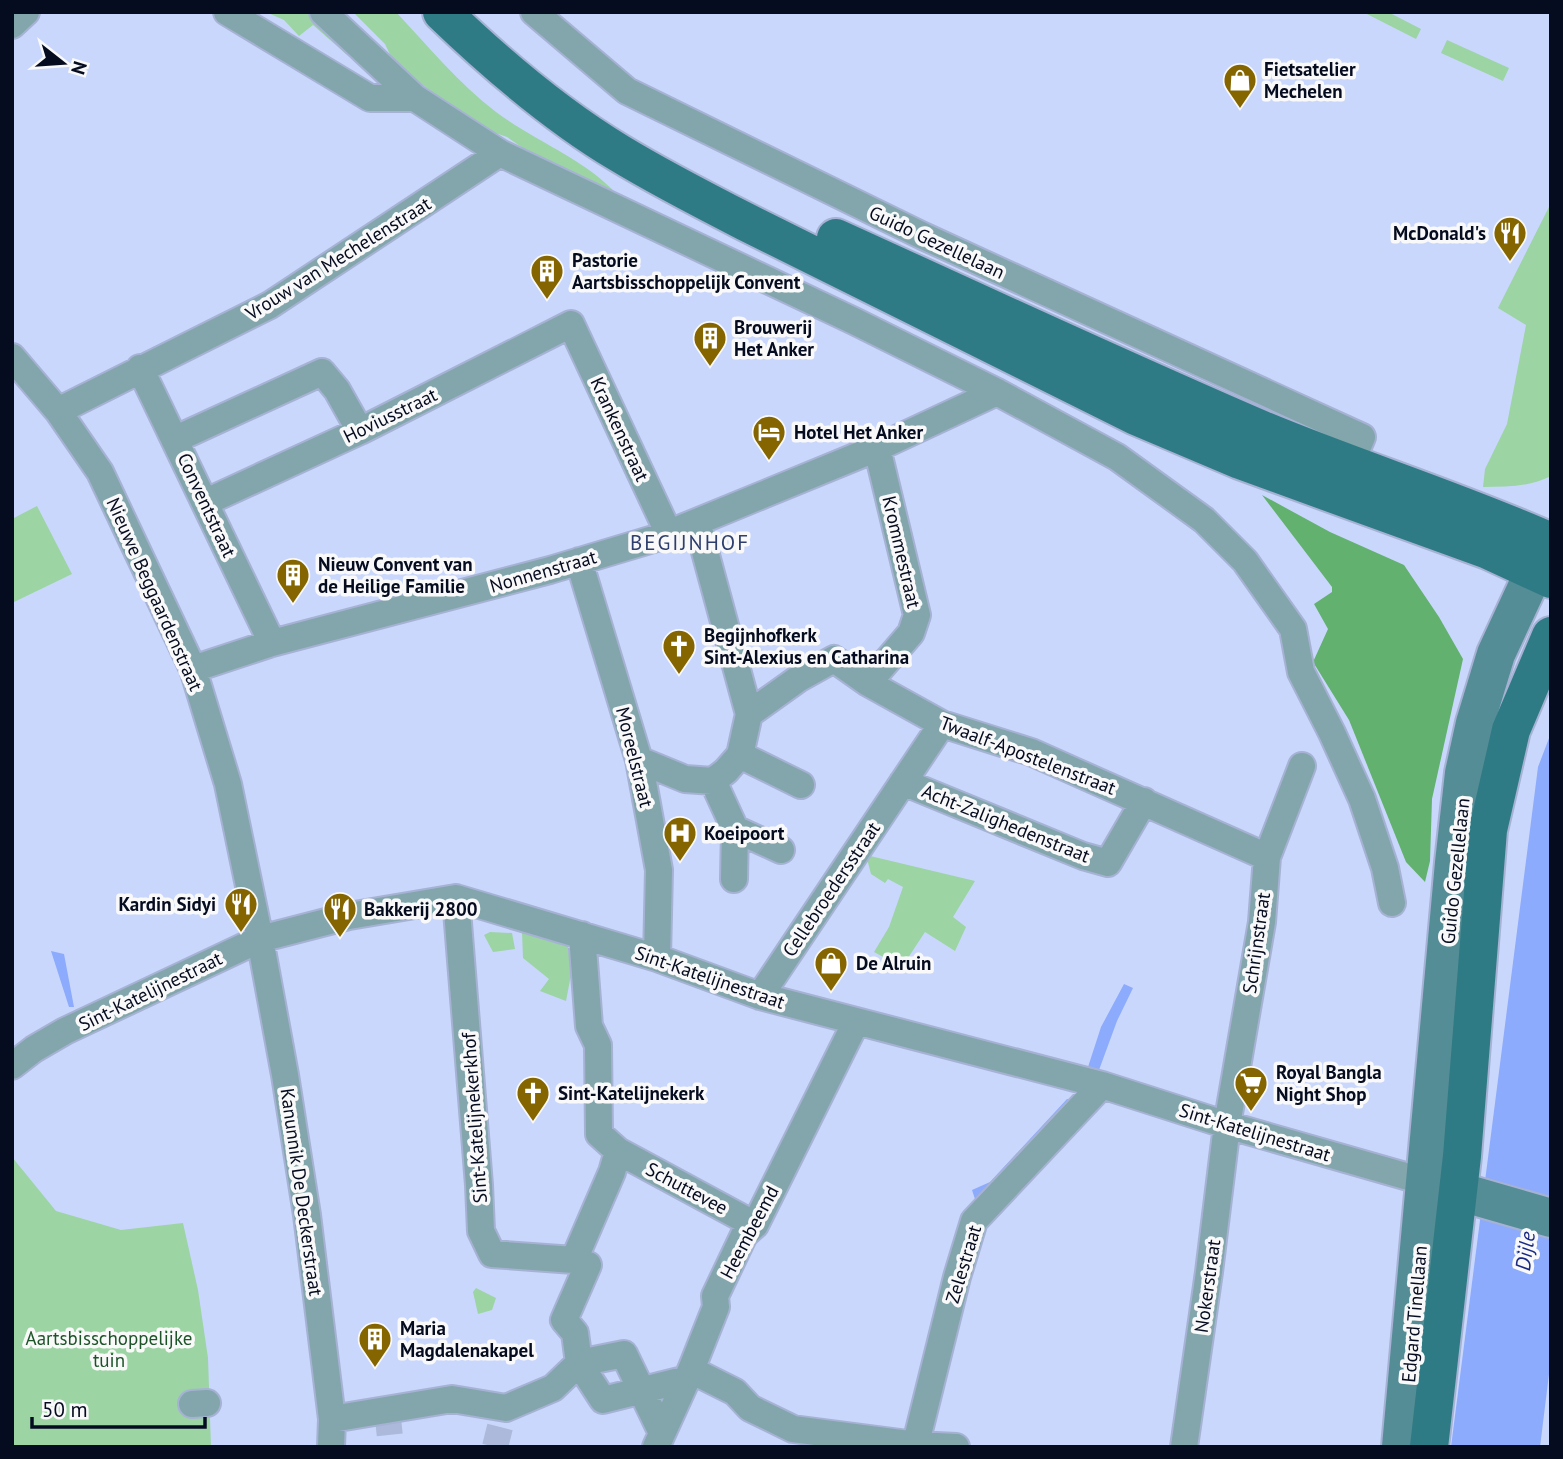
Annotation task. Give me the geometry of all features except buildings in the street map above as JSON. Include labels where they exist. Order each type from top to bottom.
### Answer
[{"type":"main road","name":"Guido Gezellelaan","points":[[442,12],[519,81],[617,152],[736,217],[1136,416],[1240,460],[1350,466]]},
{"type":"main road","name":"Guido Gezellelaan","points":[[478,12],[584,102],[695,168],[819,231],[1159,363],[1350,466],[1408,523],[1489,551],[1547,559],[1496,654],[1475,723],[1464,773],[1454,863],[1455,1189]]},
{"type":"main road","name":"Guido Gezellelaan","points":[[1455,1189],[1476,1002],[1488,830],[1511,730],[1550,637]]},
{"type":"main road","points":[[1455,1189],[1551,1218]]},
{"type":"main road","name":"Edgard Tinellaan","points":[[1401,1447],[1455,1189]]},
{"type":"main road","name":"Edgard Tinellaan","points":[[1429,1447],[1455,1189]]},
{"type":"street","points":[[12,25],[26,12]]},
{"type":"street","points":[[227,12],[370,98],[415,98]]},
{"type":"street","points":[[323,12],[415,98],[500,153],[997,392],[1116,457],[1203,520],[1245,561],[1293,629],[1301,672],[1362,799],[1385,868],[1392,903]]},
{"type":"street","name":"Guido Gezellelaan","points":[[534,12],[627,91],[923,236],[1159,363]]},
{"type":"street","name":"Vrouw van Mechelenstraat","points":[[58,411],[270,305],[500,153]]},
{"type":"street","name":"Hoviusstraat","points":[[206,502],[360,431],[571,324]]},
{"type":"street","name":"Krankenstraat","points":[[571,324],[669,534]]},
{"type":"street","name":"Nieuwe Beggaardenstraat","points":[[12,357],[58,411],[100,472],[193,669],[228,784],[260,939]]},
{"type":"street","points":[[1116,457],[1159,363]]},
{"type":"street","name":"Conventstraat","points":[[140,368],[272,643]]},
{"type":"street","points":[[176,439],[322,372],[337,390],[360,431]]},
{"type":"street","name":"Nonnenstraat","points":[[193,669],[272,643],[579,561],[669,534],[877,448],[997,392]]},
{"type":"street","name":"Krommestraat","points":[[868,683],[911,633],[917,615],[877,448]]},
{"type":"street","points":[[639,760],[685,779],[713,781],[740,755],[749,714],[696,522]]},
{"type":"street","name":"Moreelstraat","points":[[579,561],[639,760],[659,870],[657,958]]},
{"type":"street","name":"Twaalf-Apostelenstraat","points":[[749,714],[798,679],[834,659],[868,683],[942,724],[1031,752],[1267,857]]},
{"type":"street","name":"Acht-Zalighedenstraat","points":[[942,724],[903,782],[1083,856],[1108,863],[1144,801]]},
{"type":"street","points":[[740,755],[801,785]]},
{"type":"street","name":"Schrijnstraat","points":[[1227,1125],[1262,922],[1267,857],[1302,766]]},
{"type":"street","points":[[713,781],[735,829],[734,878]]},
{"type":"street","name":"Cellebroedersstraat","points":[[760,996],[903,782]]},
{"type":"street","points":[[735,829],[781,850]]},
{"type":"street","name":"Sint-Katelijnestraat","points":[[12,1066],[65,1031],[260,939],[349,916],[456,898],[657,958],[760,996],[1102,1085],[1227,1125],[1455,1189]]},
{"type":"street","name":"Sint-Katelijnekerkhof","points":[[456,898],[480,1185],[481,1231],[492,1254],[581,1263]]},
{"type":"street","points":[[582,935],[589,1026],[598,1045],[599,1134],[618,1150],[564,1320],[575,1333],[579,1363],[603,1400],[642,1391],[689,1375],[735,1392],[750,1408],[793,1429],[915,1446],[956,1447]]},
{"type":"street","name":"Kanunnik De Deckerstraat","points":[[260,939],[307,1215],[332,1419],[331,1447]]},
{"type":"street","name":"Heembeemd","points":[[659,1440],[716,1307],[715,1296],[744,1235],[755,1225],[856,1022]]},
{"type":"street","name":"Zelestraat","points":[[915,1446],[974,1221],[1102,1085]]},
{"type":"street","name":"Nokerstraat","points":[[1184,1447],[1227,1125]]},
{"type":"street","name":"Schuttevee","points":[[618,1150],[755,1225]]},
{"type":"street","points":[[332,1419],[452,1399],[503,1418],[553,1388],[579,1363],[624,1354],[642,1391],[659,1440]]},
{"type":"green space","points":[[266,12],[310,12],[350,48],[346,54],[313,25],[299,36],[284,20]]},
{"type":"green space","points":[[353,12],[396,12],[482,101],[589,170],[617,194],[546,164],[507,137],[478,127],[394,63],[385,44]]},
{"type":"green space","points":[[1363,12],[1388,12],[1421,29],[1416,39]]},
{"type":"green space","points":[[1447,40],[1509,68],[1503,81],[1441,53]]},
{"type":"green space","points":[[1551,203],[1551,476],[1526,484],[1483,487],[1485,469],[1507,424],[1526,325],[1498,308]]},
{"type":"green space","points":[[1262,495],[1330,532],[1404,565],[1463,659],[1432,799],[1430,861],[1425,882],[1406,862],[1349,720],[1313,662],[1328,629],[1314,604],[1332,592],[1332,587]]},
{"type":"green space","points":[[37,506],[72,574],[12,603],[12,519]]},
{"type":"green space","points":[[866,855],[975,881],[953,917],[966,927],[955,951],[925,932],[902,967],[874,952],[889,927],[903,887],[888,879],[885,883],[871,874]]},
{"type":"green space","points":[[490,932],[512,933],[515,949],[493,952],[484,935]]},
{"type":"green space","points":[[522,932],[568,945],[571,975],[566,1001],[540,991],[549,979],[523,958]]},
{"type":"green space","name":"Aartsbisschoppelijke tuin","points":[[12,1157],[56,1211],[121,1230],[183,1223],[198,1290],[208,1358],[211,1447],[12,1447]]},
{"type":"green space","points":[[476,1288],[496,1298],[492,1310],[478,1314],[473,1292]]},
{"type":"water","name":"Dijle","points":[[1551,733],[1551,1358],[1540,1447],[1451,1447],[1538,767]]},
{"type":"water","points":[[51,951],[64,954],[74,1007],[69,1007]]},
{"type":"water","points":[[1124,984],[1133,988],[1117,1021],[1099,1070],[1088,1067],[1101,1027]]},
{"type":"water","points":[[1067,1099],[1080,1102],[993,1192],[975,1199],[972,1190],[990,1182]]},
{"type":"tunnel","points":[[387,1409],[391,1447]]},
{"type":"tunnel","points":[[495,1447],[500,1427]]},
{"type":"place","name":"Fietsatelier Mechelen","points":[[1240,110]]},
{"type":"place","name":"McDonald's","points":[[1510,263]]},
{"type":"place","name":"Pastorie Aartsbisschoppelijk Convent","points":[[547,301]]},
{"type":"place","name":"Brouwerij Het Anker","points":[[710,368]]},
{"type":"place","name":"Hotel Het Anker","points":[[769,462]]},
{"type":"place","name":"Nieuw Convent van de Heilige Familie","points":[[293,605]]},
{"type":"place","name":"Begijnhofkerk Sint-Alexius en Catharina","points":[[679,676]]},
{"type":"place","name":"Koeipoort","points":[[680,863]]},
{"type":"place","name":"Kardin Sidyi","points":[[241,934]]},
{"type":"place","name":"Bakkerij 2800","points":[[340,939]]},
{"type":"place","name":"De Alruin","points":[[831,993]]},
{"type":"place","name":"Royal Bangla Night Shop","points":[[1251,1113]]},
{"type":"place","name":"Sint-Katelijnekerk","points":[[533,1123]]},
{"type":"place","name":"Maria Magdalenakapel","points":[[375,1369]]},
{"type":"district","name":"BEGIJNHOF","points":[[690,542]]}]
